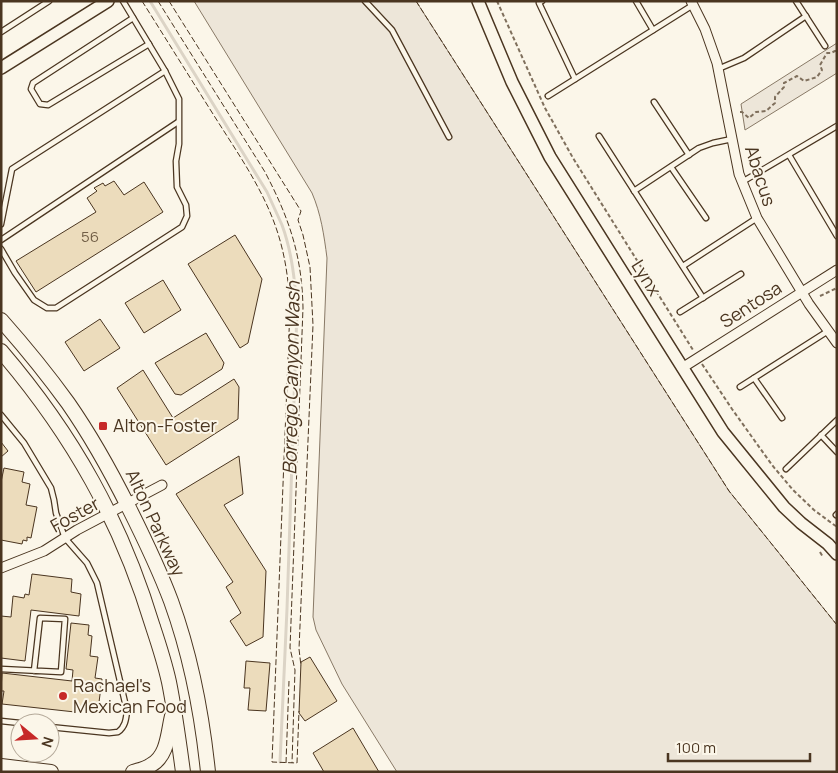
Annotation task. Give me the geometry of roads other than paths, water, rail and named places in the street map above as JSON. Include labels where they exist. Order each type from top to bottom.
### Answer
[{"type":"main road","name":"Alton Parkway","points":[[1,320],[36,360],[71,408],[100,454],[127,504],[155,563],[171,601],[196,689],[208,772]]},
{"type":"main road","name":"Alton Parkway","points":[[1,350],[35,392],[83,463],[110,514],[130,559],[168,681],[183,772]]},
{"type":"main road","points":[[133,772],[151,766],[160,758],[166,744],[173,708]]},
{"type":"main road","points":[[1,766],[51,772]]},
{"type":"street","points":[[1,68],[108,1]]},
{"type":"street","name":"Lynx","points":[[478,1],[512,82],[550,157],[723,432],[784,507],[801,523],[832,545],[837,554]]},
{"type":"street","name":"Abacus","points":[[692,3],[705,29],[718,69],[738,174],[757,218],[802,292],[837,343]]},
{"type":"street","name":"Sentosa","points":[[682,368],[837,270]]},
{"type":"street","name":"Foster","points":[[1,568],[44,551],[77,530],[162,485]]},
{"type":"lane","points":[[1,32],[50,1]]},
{"type":"lane","points":[[1,249],[34,300],[47,308],[56,308],[182,227],[187,216],[186,205],[177,187],[176,161],[179,144],[179,99],[165,71],[123,1]]},
{"type":"lane","points":[[365,1],[392,30],[449,137]]},
{"type":"lane","points":[[542,1],[539,3],[575,79]]},
{"type":"lane","points":[[636,1],[653,30]]},
{"type":"lane","points":[[796,1],[825,46]]},
{"type":"lane","points":[[548,96],[653,30],[692,3]]},
{"type":"lane","points":[[718,69],[744,58],[806,16]]},
{"type":"lane","points":[[133,18],[33,82],[30,89],[40,104],[48,105],[149,44]]},
{"type":"lane","points":[[1,224],[12,169],[165,71]]},
{"type":"lane","points":[[654,102],[689,155]]},
{"type":"lane","points":[[1,240],[178,122]]},
{"type":"lane","points":[[742,182],[837,126]]},
{"type":"lane","points":[[599,136],[703,298]]},
{"type":"lane","points":[[634,191],[699,148],[732,139]]},
{"type":"lane","points":[[789,155],[837,236]]},
{"type":"lane","points":[[671,167],[706,218]]},
{"type":"lane","points":[[682,266],[757,218]]},
{"type":"lane","points":[[680,312],[741,274]]},
{"type":"lane","points":[[740,387],[828,331]]},
{"type":"lane","points":[[754,378],[782,418]]},
{"type":"lane","points":[[1,415],[24,443],[51,488],[56,513],[65,538],[86,562],[97,583],[127,711],[125,725],[118,732],[109,733],[60,728]]},
{"type":"lane","points":[[786,470],[837,420]]},
{"type":"lane","points":[[821,435],[837,452]]},
{"type":"lane","points":[[1,669],[34,671],[61,672],[66,619],[40,618],[34,671]]},
{"type":"waterway","name":"Borrego Canyon Wash","points":[[150,1],[267,192],[282,225],[292,267],[297,310],[280,762]]},
{"type":"place","name":"Alton-Foster","points":[[103,426]]},
{"type":"place","name":"Rachael's Mexican Food","points":[[63,696]]}]
